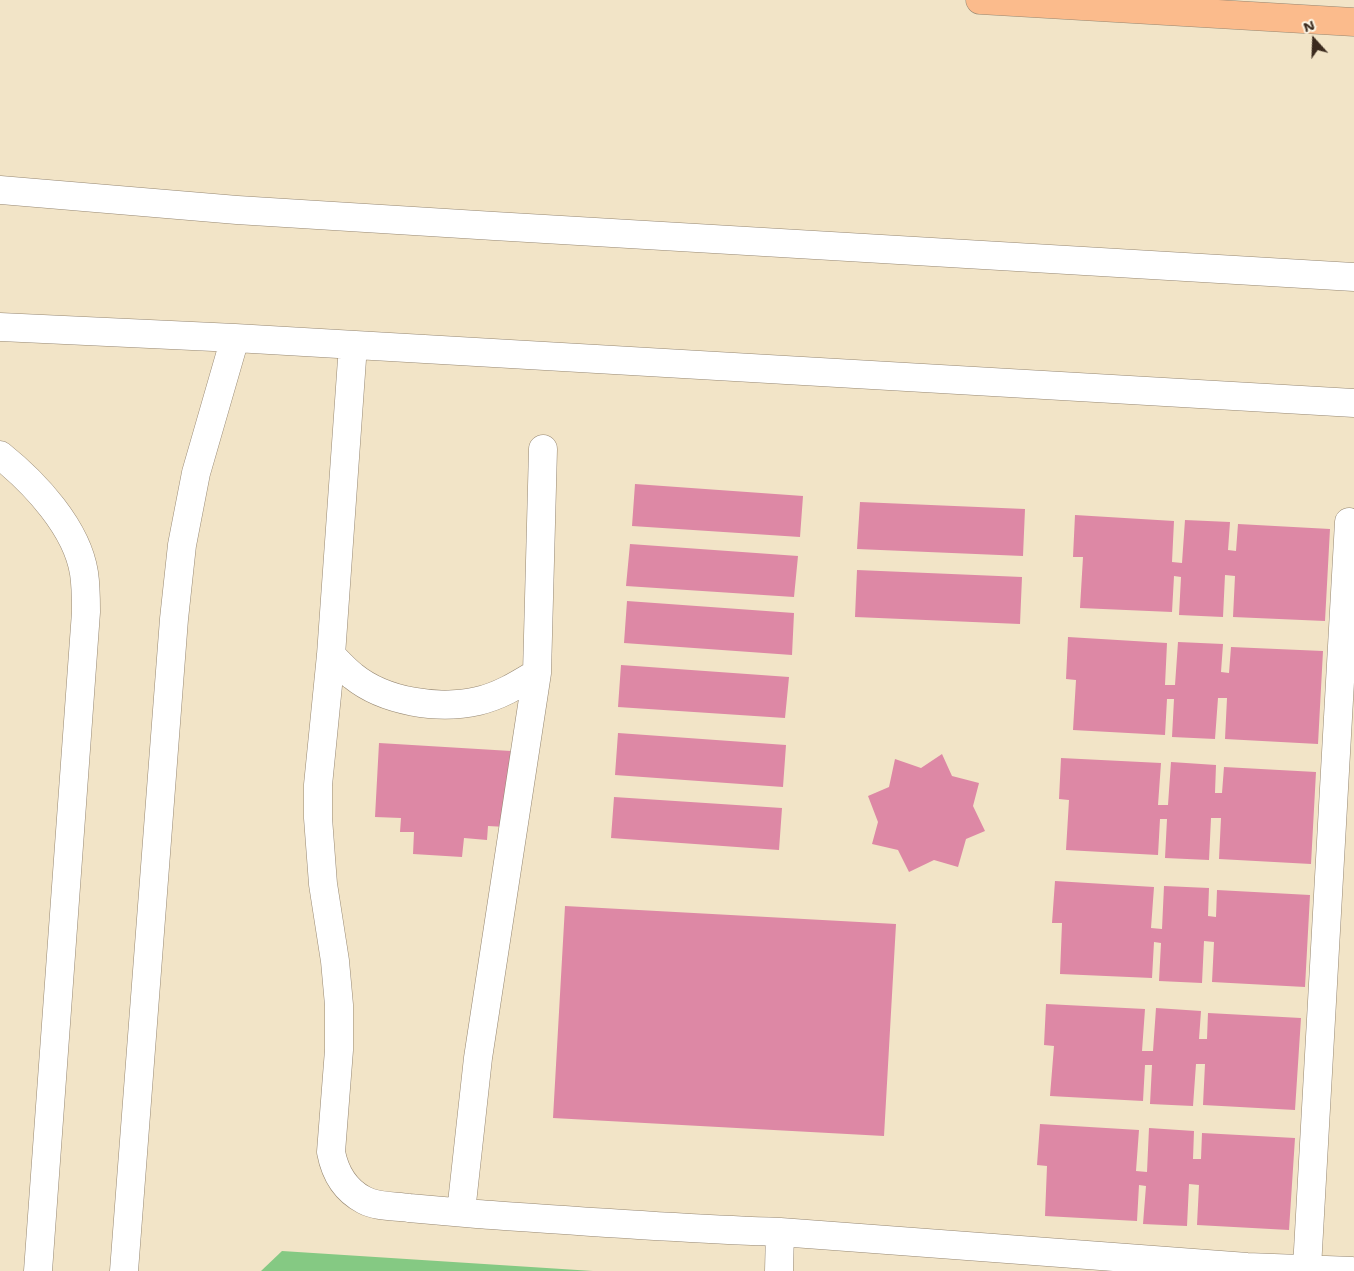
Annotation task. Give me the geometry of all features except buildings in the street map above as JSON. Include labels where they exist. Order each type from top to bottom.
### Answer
[{"type":"highway","points":[[980,0],[1354,22]]},
{"type":"street","points":[[0,190],[228,209],[484,226],[1354,277]]},
{"type":"street","points":[[0,327],[236,338],[1354,403]]},
{"type":"street","points":[[124,1271],[174,618],[182,545],[196,472],[236,338]]},
{"type":"street","points":[[353,345],[331,655],[318,785],[318,818],[323,884],[335,961],[339,1005],[339,1050],[330,1152],[334,1166],[352,1192],[366,1201],[380,1205],[461,1212],[707,1230],[780,1232],[1247,1267],[1352,1271]]},
{"type":"street","points":[[461,1212],[478,1058],[537,673],[543,449]]},
{"type":"street","points":[[0,456],[36,489],[71,534],[82,563],[86,592],[38,1271]]},
{"type":"street","points":[[1307,1268],[1350,522]]},
{"type":"street","points":[[331,655],[354,677],[383,693],[414,702],[438,705],[479,701],[510,690],[537,673]]},
{"type":"street","points":[[779,1271],[780,1232]]},
{"type":"green space","points":[[282,1251],[593,1271],[261,1271]]}]
